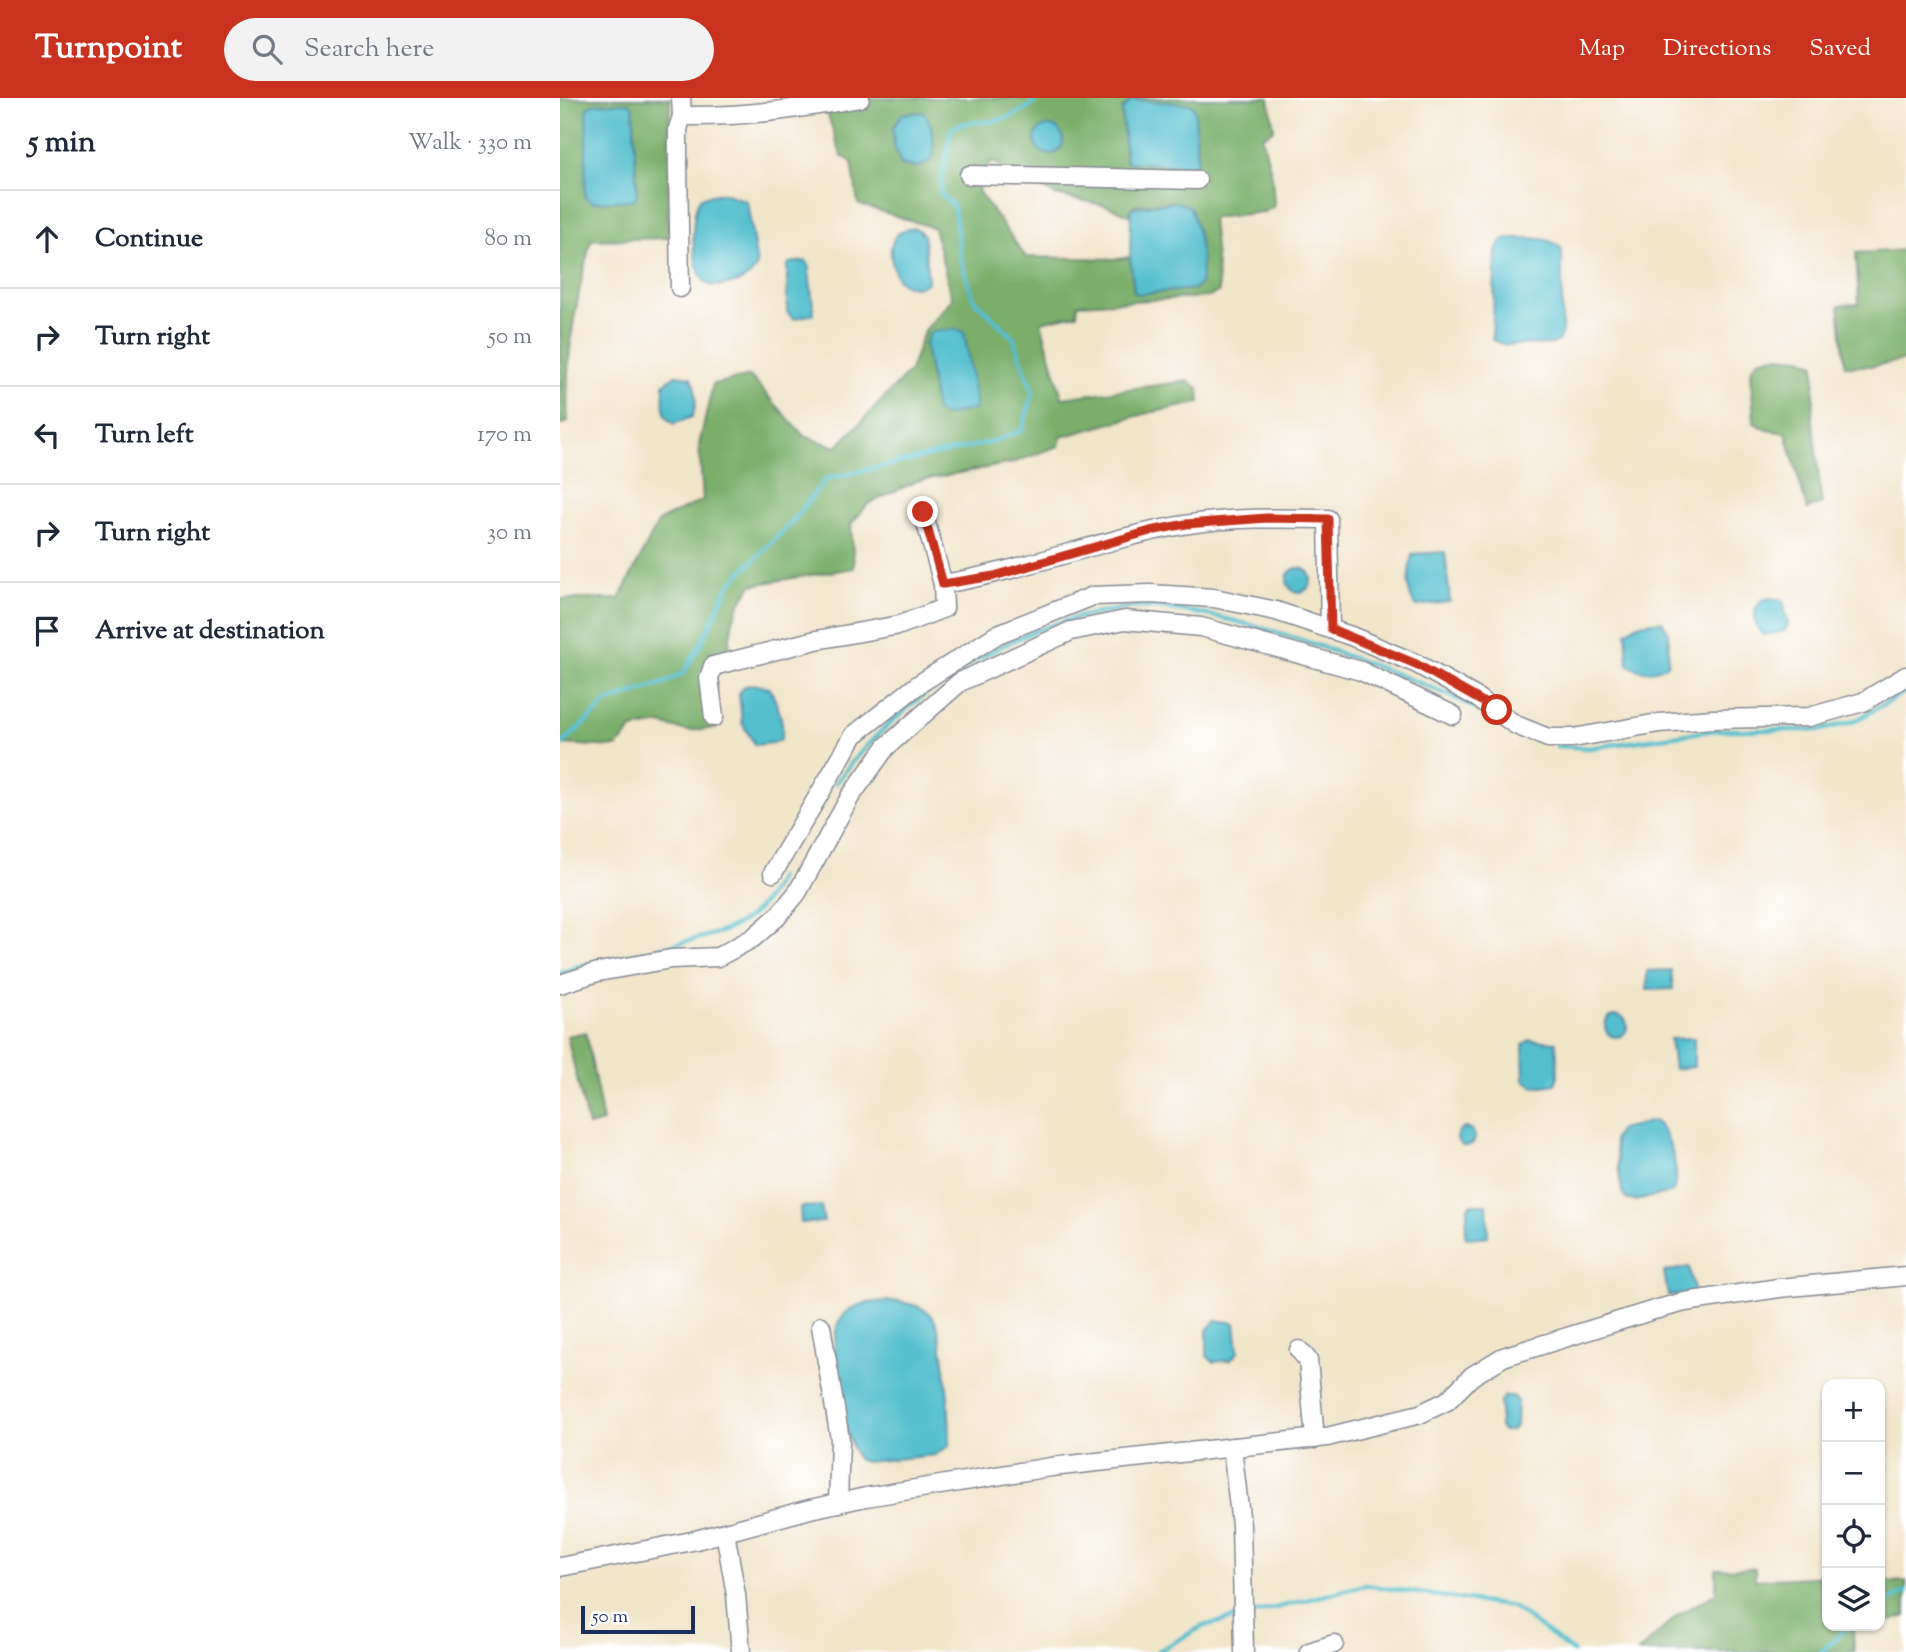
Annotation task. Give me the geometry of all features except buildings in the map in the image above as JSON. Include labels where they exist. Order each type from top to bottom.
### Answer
[{"type":"street","points":[[680,288],[678,129],[682,107],[759,115],[860,98]]},
{"type":"street","points":[[969,175],[1197,180]]},
{"type":"street","points":[[714,718],[709,678],[713,666],[816,640],[900,625],[944,608],[943,584],[923,512]]},
{"type":"street","points":[[943,584],[994,576],[1150,531],[1186,524],[1267,518],[1328,519],[1331,629]]},
{"type":"street","points":[[773,873],[854,735],[919,684],[998,635],[1093,596],[1150,594],[1214,598],[1276,611],[1331,629],[1416,664],[1476,697],[1516,725],[1548,738],[1573,738],[1659,723],[1809,717],[1863,702],[1906,676]]},
{"type":"street","points":[[560,984],[598,972],[671,959],[718,957],[753,937],[777,917],[797,892],[850,797],[886,747],[960,682],[1070,631],[1125,620],[1201,627],[1362,671],[1453,715]]},
{"type":"street","points":[[560,1567],[725,1532],[838,1503],[1051,1467],[1315,1439],[1420,1413],[1447,1401],[1472,1376],[1503,1357],[1654,1310],[1685,1302],[1791,1287],[1906,1276]]},
{"type":"street","points":[[821,1326],[840,1438],[838,1503]]},
{"type":"street","points":[[1299,1350],[1308,1360],[1315,1439]]},
{"type":"street","points":[[1232,1447],[1241,1525],[1244,1652]]},
{"type":"street","points":[[725,1532],[736,1595],[741,1652]]},
{"type":"street","points":[[1310,1652],[1334,1644]]},
{"type":"green space","points":[[560,98],[670,98],[668,238],[591,240],[572,330],[568,422],[560,425]]},
{"type":"green space","points":[[832,98],[1269,98],[1274,129],[1262,137],[1272,176],[1274,206],[1264,212],[1212,218],[1219,291],[1209,297],[1078,304],[1077,314],[1041,322],[1062,398],[1188,381],[1199,388],[1200,403],[1148,413],[1061,437],[1059,446],[1012,463],[917,481],[868,504],[851,524],[854,568],[752,585],[734,619],[729,657],[715,671],[717,728],[687,731],[660,724],[632,729],[617,747],[560,744],[560,599],[619,599],[659,521],[703,500],[699,445],[713,384],[750,376],[804,436],[837,447],[910,371],[924,331],[952,299],[934,228],[858,204],[852,162],[841,155],[826,109]],"holes":[[[1132,100],[1195,109],[1196,162],[1193,166],[1126,162],[1122,110]],[[923,112],[901,164],[894,144],[903,114]],[[991,161],[1055,195],[1108,206],[1129,215],[1131,208],[1136,205],[1176,202],[1190,207],[1192,214],[1134,291],[1130,257],[1026,257],[978,191]]]},
{"type":"green space","points":[[1906,250],[1906,360],[1873,366],[1845,366],[1839,305],[1859,304],[1856,253]]},
{"type":"green space","points":[[1776,356],[1801,358],[1815,364],[1813,422],[1822,504],[1807,509],[1786,433],[1767,430],[1754,423],[1751,370],[1758,360]]},
{"type":"green space","points":[[586,1032],[603,1122],[588,1126],[567,1036]]},
{"type":"green space","points":[[1755,1568],[1755,1580],[1822,1576],[1822,1631],[1853,1631],[1854,1652],[1638,1652],[1678,1615],[1716,1593],[1716,1569]]},
{"type":"green space","points":[[1885,1579],[1891,1582],[1906,1581],[1906,1616],[1885,1622]]},
{"type":"water","points":[[1132,100],[1190,104],[1195,109],[1197,162],[1193,166],[1126,162],[1122,110]]},
{"type":"water","points":[[629,103],[633,108],[637,194],[634,200],[592,202],[585,197],[587,108],[593,104]]},
{"type":"water","points":[[923,112],[932,134],[932,159],[917,166],[901,164],[894,144],[893,128],[902,114]]},
{"type":"water","points":[[1049,126],[1059,130],[1063,140],[1059,150],[1049,154],[1039,150],[1035,140],[1039,130]]},
{"type":"water","points":[[723,193],[747,201],[757,266],[750,275],[740,281],[712,286],[703,279],[698,270],[693,229],[697,204],[701,197]]},
{"type":"water","points":[[1176,202],[1190,207],[1193,216],[1201,255],[1200,284],[1194,289],[1138,294],[1134,291],[1130,257],[1131,208]]},
{"type":"water","points":[[916,228],[924,235],[928,282],[913,287],[898,280],[892,262],[891,246],[898,234]]},
{"type":"water","points":[[1504,239],[1546,240],[1558,245],[1562,250],[1562,330],[1559,340],[1553,344],[1506,345],[1492,340],[1496,250]]},
{"type":"water","points":[[789,263],[808,263],[814,314],[793,319],[787,312],[787,267]]},
{"type":"water","points":[[955,329],[964,332],[976,403],[975,409],[944,416],[936,411],[925,343],[931,332]]},
{"type":"water","points":[[675,375],[691,377],[696,397],[692,417],[674,424],[665,412],[663,401],[664,384]]},
{"type":"water","points":[[1445,552],[1450,602],[1417,606],[1409,589],[1412,554]]},
{"type":"water","points":[[1299,568],[1310,575],[1311,580],[1304,591],[1299,592],[1288,585],[1287,580],[1294,569]]},
{"type":"water","points":[[1762,600],[1783,600],[1788,624],[1785,631],[1764,635],[1757,627],[1755,609]]},
{"type":"water","points":[[1662,621],[1669,633],[1668,664],[1648,671],[1632,667],[1628,664],[1626,632],[1638,624]]},
{"type":"water","points":[[753,684],[770,688],[777,706],[782,733],[781,739],[773,743],[755,745],[742,723],[739,693],[743,687]]},
{"type":"water","points":[[1671,970],[1673,989],[1647,990],[1647,971]]},
{"type":"water","points":[[1616,1015],[1626,1022],[1627,1026],[1620,1036],[1616,1037],[1606,1030],[1605,1026],[1612,1016]]},
{"type":"water","points":[[1694,1038],[1694,1067],[1674,1069],[1670,1039]]},
{"type":"water","points":[[1530,1040],[1556,1042],[1558,1076],[1555,1084],[1535,1087],[1524,1080],[1523,1045]]},
{"type":"water","points":[[1654,1121],[1665,1134],[1673,1154],[1675,1185],[1672,1192],[1635,1201],[1626,1199],[1622,1192],[1614,1139],[1621,1129]]},
{"type":"water","points":[[1466,1128],[1472,1131],[1475,1137],[1472,1143],[1466,1146],[1460,1143],[1457,1137],[1460,1131]]},
{"type":"water","points":[[1471,1204],[1487,1204],[1488,1236],[1467,1238],[1465,1235],[1468,1207]]},
{"type":"water","points":[[821,1206],[824,1222],[801,1223],[800,1207]]},
{"type":"water","points":[[1689,1267],[1694,1290],[1692,1293],[1668,1296],[1664,1272]]},
{"type":"water","points":[[897,1301],[925,1310],[936,1324],[946,1378],[949,1446],[935,1455],[866,1462],[858,1460],[842,1411],[835,1366],[837,1328],[842,1317],[854,1307],[867,1303]]},
{"type":"water","points":[[1216,1320],[1235,1323],[1238,1352],[1231,1360],[1214,1362],[1207,1356],[1207,1330]]},
{"type":"water","points":[[1505,1396],[1513,1396],[1517,1400],[1516,1426],[1511,1431],[1503,1431],[1500,1427],[1500,1401]]},
{"type":"waterway","points":[[560,746],[607,702],[665,683],[683,673],[701,644],[728,586],[792,522],[826,479],[992,442],[1022,430],[1033,393],[1013,337],[974,300],[960,257],[954,207],[940,192],[951,129],[967,123],[1007,118],[1024,110],[1039,98]]},
{"type":"waterway","points":[[836,783],[861,752],[891,723],[923,695],[958,671],[995,649],[1033,632],[1072,619],[1131,607],[1196,613],[1280,633],[1425,685],[1489,716]]},
{"type":"waterway","points":[[1557,746],[1589,748],[1716,730],[1821,730],[1855,721],[1906,691]]},
{"type":"waterway","points":[[560,974],[579,966],[704,937],[733,926],[758,909],[779,877]]},
{"type":"waterway","points":[[1248,1615],[1365,1585],[1513,1607],[1573,1652]]},
{"type":"waterway","points":[[1885,1602],[1906,1592]]},
{"type":"waterway","points":[[1157,1652],[1203,1626],[1239,1617]]},
{"type":"waterway","points":[[1821,1652],[1844,1631]]},
{"type":"route","points":[[923,512],[943,584],[994,576],[1150,531],[1186,524],[1267,518],[1328,519],[1331,629],[1416,664],[1497,710]]}]
